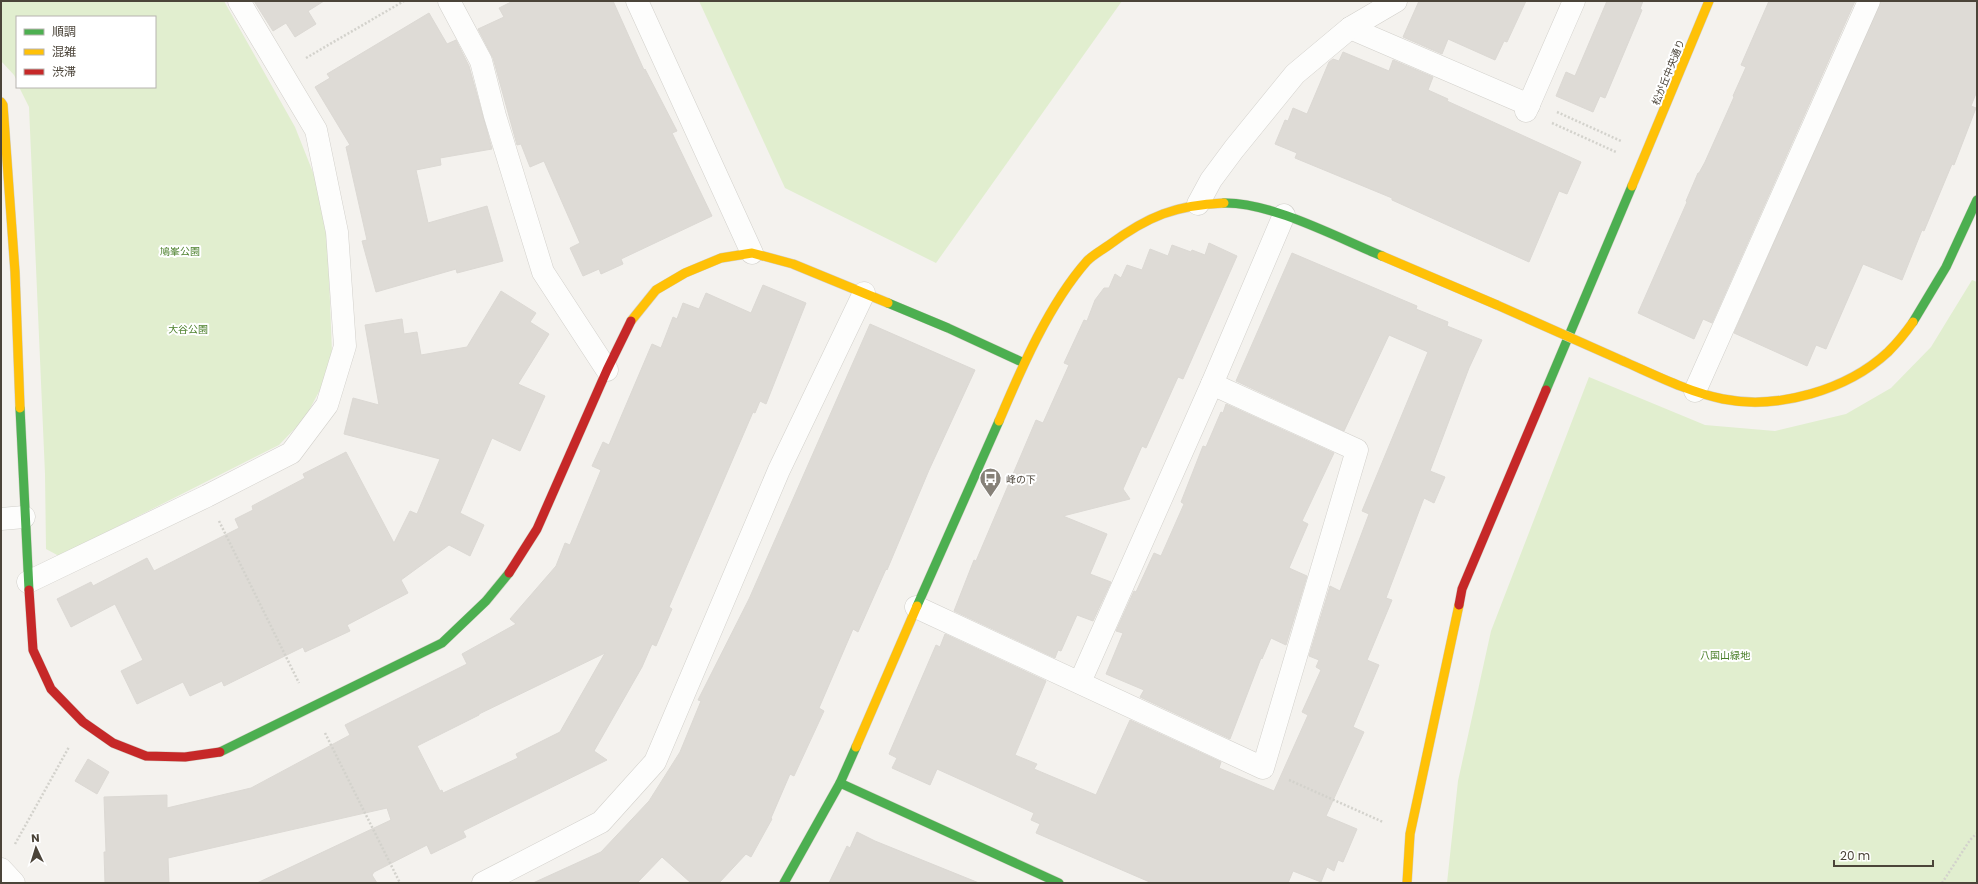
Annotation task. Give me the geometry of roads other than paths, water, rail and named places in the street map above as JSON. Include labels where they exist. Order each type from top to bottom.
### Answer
[{"type":"street","points":[[28,582],[207,496],[291,453],[327,404],[345,346],[337,232],[316,130],[239,1]]},
{"type":"street","points":[[449,1],[481,61],[495,116],[543,272],[607,370]]},
{"type":"street","points":[[637,1],[752,253]]},
{"type":"street","points":[[1198,204],[1211,180],[1234,149],[1296,74],[1350,28],[1396,1]]},
{"type":"street","points":[[1350,28],[1528,106],[1574,1]]},
{"type":"street","name":"松が丘中央通り","points":[[1407,883],[1410,834],[1462,589],[1709,1]]},
{"type":"street","points":[[1695,391],[1868,1]]},
{"type":"street","points":[[1,102],[3,105],[8,272],[33,650],[51,689],[83,722],[113,742],[146,756],[185,757],[224,751],[442,643],[486,601],[514,567],[537,529],[607,370],[634,316],[656,290],[685,273],[720,258],[752,253],[792,264],[864,293],[948,328],[1024,363]]},
{"type":"street","points":[[784,883],[840,783],[1024,363],[1066,288],[1088,260],[1123,234],[1158,214],[1198,204],[1226,203],[1251,205],[1284,214],[1695,391],[1738,401],[1784,400],[1829,387],[1870,366],[1905,334],[1934,289],[1956,247],[1977,200]]},
{"type":"street","points":[[1080,682],[1212,384],[1284,214]]},
{"type":"street","points":[[483,883],[601,822],[654,762],[779,470],[864,293]]},
{"type":"street","points":[[916,607],[1263,768],[1357,450],[1212,384]]},
{"type":"street","points":[[1,519],[24,517]]},
{"type":"street","points":[[840,783],[1060,883]]},
{"type":"street","points":[[1,869],[14,883]]},
{"type":"place","name":"峰の下","points":[[991,498]]},
{"type":"park label","name":"鳩峯公園","points":[[180,251]]},
{"type":"park label","name":"大谷公園","points":[[188,329]]},
{"type":"park label","name":"八国山緑地","points":[[1725,655]]}]
